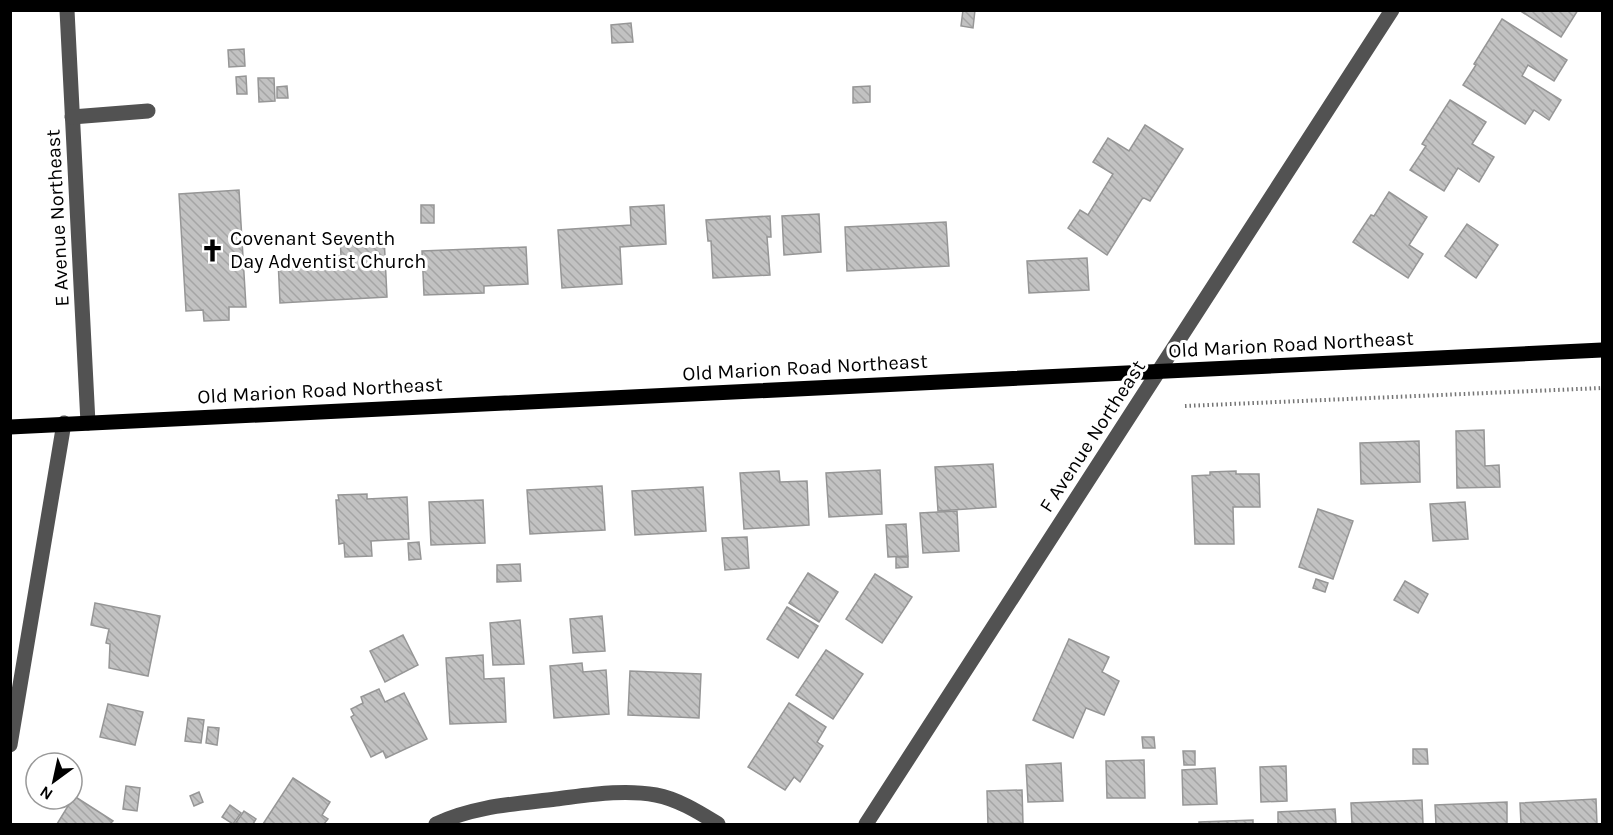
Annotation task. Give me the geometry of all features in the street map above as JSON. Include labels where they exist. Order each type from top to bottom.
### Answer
[{"type":"main road","name":"Old Marion Road Northeast","points":[[10,427],[1602,350]]},
{"type":"street","name":"E Avenue Northeast","points":[[67,10],[88,423]]},
{"type":"street","name":"F Avenue Northeast","points":[[866,825],[1392,10]]},
{"type":"street","points":[[72,117],[148,111]]},
{"type":"street","points":[[10,745],[64,423]]},
{"type":"street","points":[[436,825],[456,815],[488,807],[615,792],[657,795],[699,812],[718,825]]},
{"type":"path","points":[[1185,406],[1602,388]]},
{"type":"building","points":[[963,10],[975,10],[973,28],[961,26]]},
{"type":"building","points":[[1519,10],[1578,10],[1561,37]]},
{"type":"building","points":[[1502,19],[1567,60],[1554,81],[1528,65],[1522,76],[1561,100],[1549,120],[1534,110],[1525,124],[1463,85]]},
{"type":"building","points":[[631,23],[633,42],[612,43],[611,25]]},
{"type":"building","points":[[244,49],[245,66],[229,67],[228,50]]},
{"type":"building","points":[[246,76],[247,94],[237,94],[236,77]]},
{"type":"building","points":[[258,78],[274,78],[275,101],[259,102]]},
{"type":"building","points":[[287,86],[288,98],[277,98],[277,87]]},
{"type":"building","points":[[870,86],[870,102],[853,103],[853,87]]},
{"type":"building","points":[[1450,100],[1486,122],[1472,144],[1494,157],[1479,182],[1458,168],[1444,191],[1410,170],[1426,146],[1422,144]]},
{"type":"building","points":[[1145,125],[1183,149],[1150,201],[1142,199],[1107,255],[1068,228],[1080,210],[1088,215],[1113,174],[1093,162],[1108,138],[1129,151]]},
{"type":"building","name":"Covenant Seventh Day Adventist Church","points":[[239,190],[246,307],[229,307],[229,320],[204,321],[203,310],[186,311],[179,194]]},
{"type":"building","points":[[1389,192],[1427,217],[1409,245],[1423,254],[1408,278],[1353,242],[1371,215],[1374,216]]},
{"type":"building","points":[[421,205],[434,205],[434,223],[421,223]]},
{"type":"building","points":[[664,205],[666,244],[620,247],[622,284],[562,288],[558,230],[631,225],[630,207]]},
{"type":"building","points":[[819,214],[821,252],[784,255],[782,216]]},
{"type":"building","points":[[770,216],[771,237],[767,237],[770,275],[713,278],[711,241],[708,241],[706,220]]},
{"type":"building","points":[[946,222],[949,266],[847,271],[845,227]]},
{"type":"building","points":[[1467,224],[1498,245],[1476,278],[1445,256]]},
{"type":"building","points":[[384,236],[387,297],[280,303],[278,259],[341,256],[340,237]]},
{"type":"building","points":[[526,247],[528,284],[484,286],[484,293],[424,295],[422,251]]},
{"type":"building","points":[[1087,258],[1089,290],[1029,293],[1027,261]]},
{"type":"building","points":[[1484,430],[1485,466],[1499,465],[1500,487],[1457,488],[1456,431]]},
{"type":"building","points":[[1419,441],[1420,482],[1361,484],[1360,443]]},
{"type":"building","points":[[993,464],[996,507],[938,511],[935,467]]},
{"type":"building","points":[[880,470],[882,514],[829,517],[826,473]]},
{"type":"building","points":[[779,471],[780,482],[807,481],[809,525],[744,529],[740,473]]},
{"type":"building","points":[[1236,471],[1236,474],[1259,474],[1260,507],[1233,507],[1234,544],[1195,544],[1192,476],[1210,475],[1210,472]]},
{"type":"building","points":[[602,486],[605,530],[530,534],[527,490]]},
{"type":"building","points":[[703,487],[706,531],[635,535],[632,491]]},
{"type":"building","points":[[367,494],[367,499],[407,497],[409,539],[371,541],[372,556],[345,557],[344,543],[339,544],[336,500],[339,500],[338,495]]},
{"type":"building","points":[[483,500],[485,543],[431,545],[429,502]]},
{"type":"building","points":[[1465,502],[1468,539],[1433,541],[1430,504]]},
{"type":"building","points":[[1318,509],[1353,521],[1333,579],[1299,567]]},
{"type":"building","points":[[957,511],[959,551],[923,553],[920,513]]},
{"type":"building","points":[[906,524],[908,556],[888,557],[886,525]]},
{"type":"building","points":[[747,537],[749,568],[725,570],[722,538]]},
{"type":"building","points":[[419,542],[421,559],[409,560],[408,543]]},
{"type":"building","points":[[896,557],[908,557],[908,567],[896,568]]},
{"type":"building","points":[[520,564],[521,581],[497,582],[497,565]]},
{"type":"building","points":[[808,573],[838,592],[819,622],[789,603]]},
{"type":"building","points":[[875,574],[912,597],[882,643],[846,619]]},
{"type":"building","points":[[1316,579],[1328,583],[1325,592],[1313,588]]},
{"type":"building","points":[[1405,581],[1428,594],[1418,613],[1394,600]]},
{"type":"building","points":[[95,603],[160,616],[148,676],[109,668],[110,644],[106,643],[109,629],[91,625]]},
{"type":"building","points":[[787,607],[818,626],[798,658],[767,639]]},
{"type":"building","points":[[602,616],[605,651],[573,653],[570,619]]},
{"type":"building","points":[[520,620],[524,664],[493,665],[490,623]]},
{"type":"building","points":[[403,635],[418,665],[385,682],[370,651]]},
{"type":"building","points":[[1069,639],[1109,657],[1102,672],[1119,681],[1104,715],[1086,708],[1073,738],[1033,720]]},
{"type":"building","points":[[826,650],[863,674],[833,719],[796,695]]},
{"type":"building","points":[[483,655],[484,679],[504,678],[506,722],[450,724],[446,658]]},
{"type":"building","points":[[582,663],[583,672],[606,670],[609,714],[554,718],[550,666]]},
{"type":"building","points":[[630,671],[701,674],[699,718],[628,715]]},
{"type":"building","points":[[379,689],[385,702],[404,693],[427,739],[386,758],[383,751],[371,757],[351,717],[354,715],[351,709],[363,703],[361,697]]},
{"type":"building","points":[[789,703],[826,727],[817,742],[823,746],[800,782],[794,777],[785,790],[748,767]]},
{"type":"building","points":[[108,704],[143,712],[135,745],[100,737]]},
{"type":"building","points":[[188,718],[204,720],[201,743],[185,741]]},
{"type":"building","points":[[208,727],[219,728],[217,745],[206,743]]},
{"type":"building","points":[[1142,737],[1154,737],[1155,748],[1143,748]]},
{"type":"building","points":[[1413,749],[1427,749],[1428,764],[1413,764]]},
{"type":"building","points":[[1183,751],[1195,751],[1195,765],[1184,765]]},
{"type":"building","points":[[1144,760],[1145,798],[1107,798],[1106,761]]},
{"type":"building","points":[[1061,763],[1063,801],[1028,802],[1026,765]]},
{"type":"building","points":[[1286,766],[1287,801],[1261,802],[1260,767]]},
{"type":"building","points":[[1215,768],[1217,804],[1183,805],[1182,770]]},
{"type":"building","points":[[293,778],[330,802],[322,815],[328,819],[324,824],[263,824]]},
{"type":"building","points":[[126,786],[140,788],[137,811],[123,809]]},
{"type":"building","points":[[1022,790],[1023,823],[988,824],[987,791]]},
{"type":"building","points":[[199,792],[203,802],[194,806],[190,796]]},
{"type":"building","points":[[1596,799],[1597,824],[1521,824],[1520,803]]},
{"type":"building","points":[[1422,800],[1423,824],[1352,824],[1351,803]]},
{"type":"building","points":[[84,802],[113,821],[110,824],[57,824],[65,811],[84,811]]},
{"type":"building","points":[[1507,802],[1507,824],[1436,824],[1435,805]]},
{"type":"building","points":[[230,805],[241,813],[233,824],[222,817]]},
{"type":"building","points":[[1335,809],[1336,824],[1278,824],[1278,812]]},
{"type":"building","points":[[244,811],[256,819],[253,824],[235,824]]},
{"type":"building","points":[[1253,820],[1253,824],[1199,824],[1199,822]]},
{"type":"place","name":"Covenant Seventh Day Adventist Church","points":[[212,250]]}]
